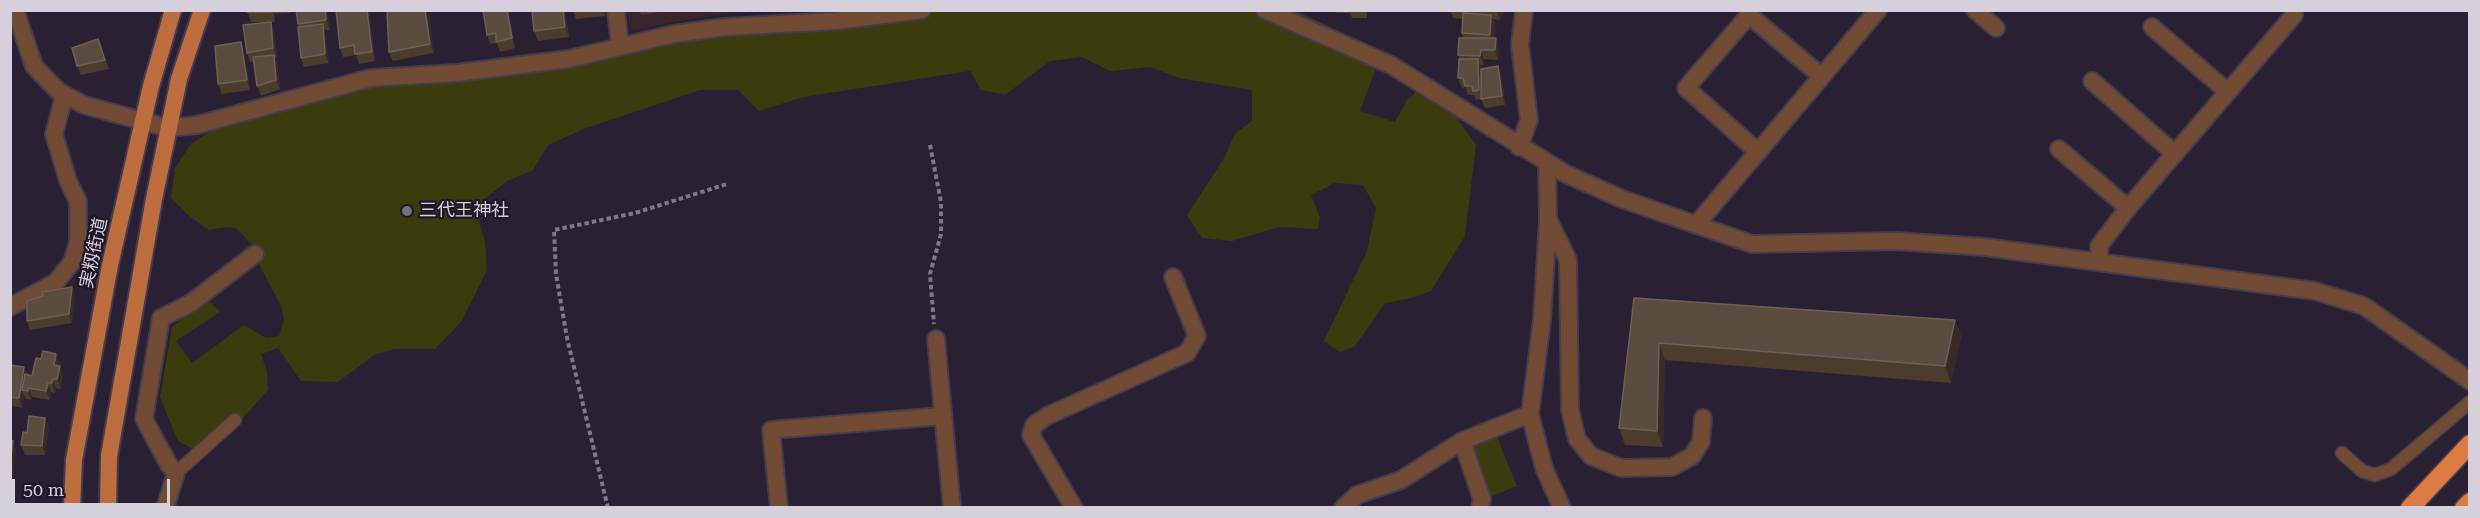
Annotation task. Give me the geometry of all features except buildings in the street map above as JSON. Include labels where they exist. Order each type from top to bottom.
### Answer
[{"type":"highway","points":[[2410,507],[2469,444]]},
{"type":"highway","points":[[2464,507],[2469,502]]},
{"type":"main road","name":"実籾街道","points":[[72,507],[74,460],[111,265],[142,121],[173,10]]},
{"type":"main road","points":[[108,507],[108,456],[168,128],[179,79],[202,10]]},
{"type":"street","points":[[15,10],[34,66],[64,96],[108,112],[168,128],[197,124],[371,78],[457,73],[569,59],[674,34],[726,27],[836,21],[922,10]]},
{"type":"street","points":[[616,10],[620,46]]},
{"type":"street","points":[[1265,10],[1391,65],[1469,111],[1547,164],[1622,199],[1752,244],[1896,241],[1985,246],[2315,291],[2364,306],[2468,377]]},
{"type":"street","points":[[1520,147],[1528,120],[1520,45],[1524,10]]},
{"type":"street","points":[[1696,225],[1878,10]]},
{"type":"street","points":[[1976,10],[1996,28]]},
{"type":"street","points":[[2100,262],[2099,246],[2128,208],[2294,12]]},
{"type":"street","points":[[1757,151],[1686,88],[1749,15],[1821,76]]},
{"type":"street","points":[[2152,27],[2228,92]]},
{"type":"street","points":[[2092,81],[2175,154]]},
{"type":"street","points":[[10,307],[56,282],[72,262],[78,243],[78,201],[68,181],[54,134],[64,96]]},
{"type":"street","points":[[2059,149],[2128,208]]},
{"type":"street","points":[[1547,164],[1548,219],[1542,320],[1530,414],[1544,468],[1562,507]]},
{"type":"street","points":[[1548,219],[1568,260],[1570,410],[1577,439],[1591,456],[1621,468],[1672,467],[1692,456],[1701,442],[1702,418]]},
{"type":"street","points":[[165,507],[176,473],[169,465],[144,419],[161,318],[191,303],[255,254]]},
{"type":"street","points":[[1074,507],[1031,435],[1034,425],[1047,416],[1187,353],[1197,336],[1173,277]]},
{"type":"street","points":[[936,339],[952,507]]},
{"type":"street","points":[[1343,507],[1357,495],[1401,480],[1462,441],[1530,414]]},
{"type":"street","points":[[779,507],[771,430],[942,416]]},
{"type":"street","points":[[1462,441],[1482,499],[1480,507]]},
{"type":"lane","points":[[2342,453],[2362,471],[2375,475],[2391,469],[2469,402]]},
{"type":"lane","points":[[176,473],[235,420]]},
{"type":"path","points":[[930,145],[941,202],[941,234],[930,274],[936,339]]},
{"type":"path","points":[[608,507],[567,338],[556,274],[554,230],[635,213],[727,184]]},
{"type":"shaded area","points":[[938,10],[1294,10],[1345,34],[1369,53],[1375,71],[1360,111],[1395,122],[1407,100],[1419,89],[1443,99],[1476,145],[1465,236],[1431,291],[1408,299],[1385,303],[1355,346],[1340,352],[1324,341],[1367,251],[1376,208],[1363,185],[1335,183],[1311,195],[1320,218],[1318,229],[1279,227],[1232,241],[1202,238],[1187,215],[1223,160],[1235,134],[1252,121],[1252,90],[1179,78],[1150,67],[1110,71],[1082,57],[1050,61],[1005,95],[981,90],[970,71],[803,97],[759,111],[738,90],[700,90],[586,128],[548,145],[533,170],[507,181],[482,201],[479,222],[485,242],[487,270],[462,321],[435,349],[395,349],[374,355],[338,382],[301,381],[278,348],[261,354],[267,371],[268,390],[231,431],[197,451],[178,441],[160,397],[172,327],[206,298],[220,312],[176,341],[192,363],[244,325],[266,338],[279,336],[284,319],[281,306],[258,262],[258,251],[236,228],[209,230],[188,215],[171,198],[175,168],[191,144],[206,134],[277,97],[375,79],[618,42]]},
{"type":"shaded area","points":[[626,11],[778,11],[731,12],[631,30]]},
{"type":"shaded area","points":[[1496,435],[1517,486],[1489,497],[1472,451],[1477,443]]},
{"type":"place","name":"三代王神社","points":[[407,211]]}]
